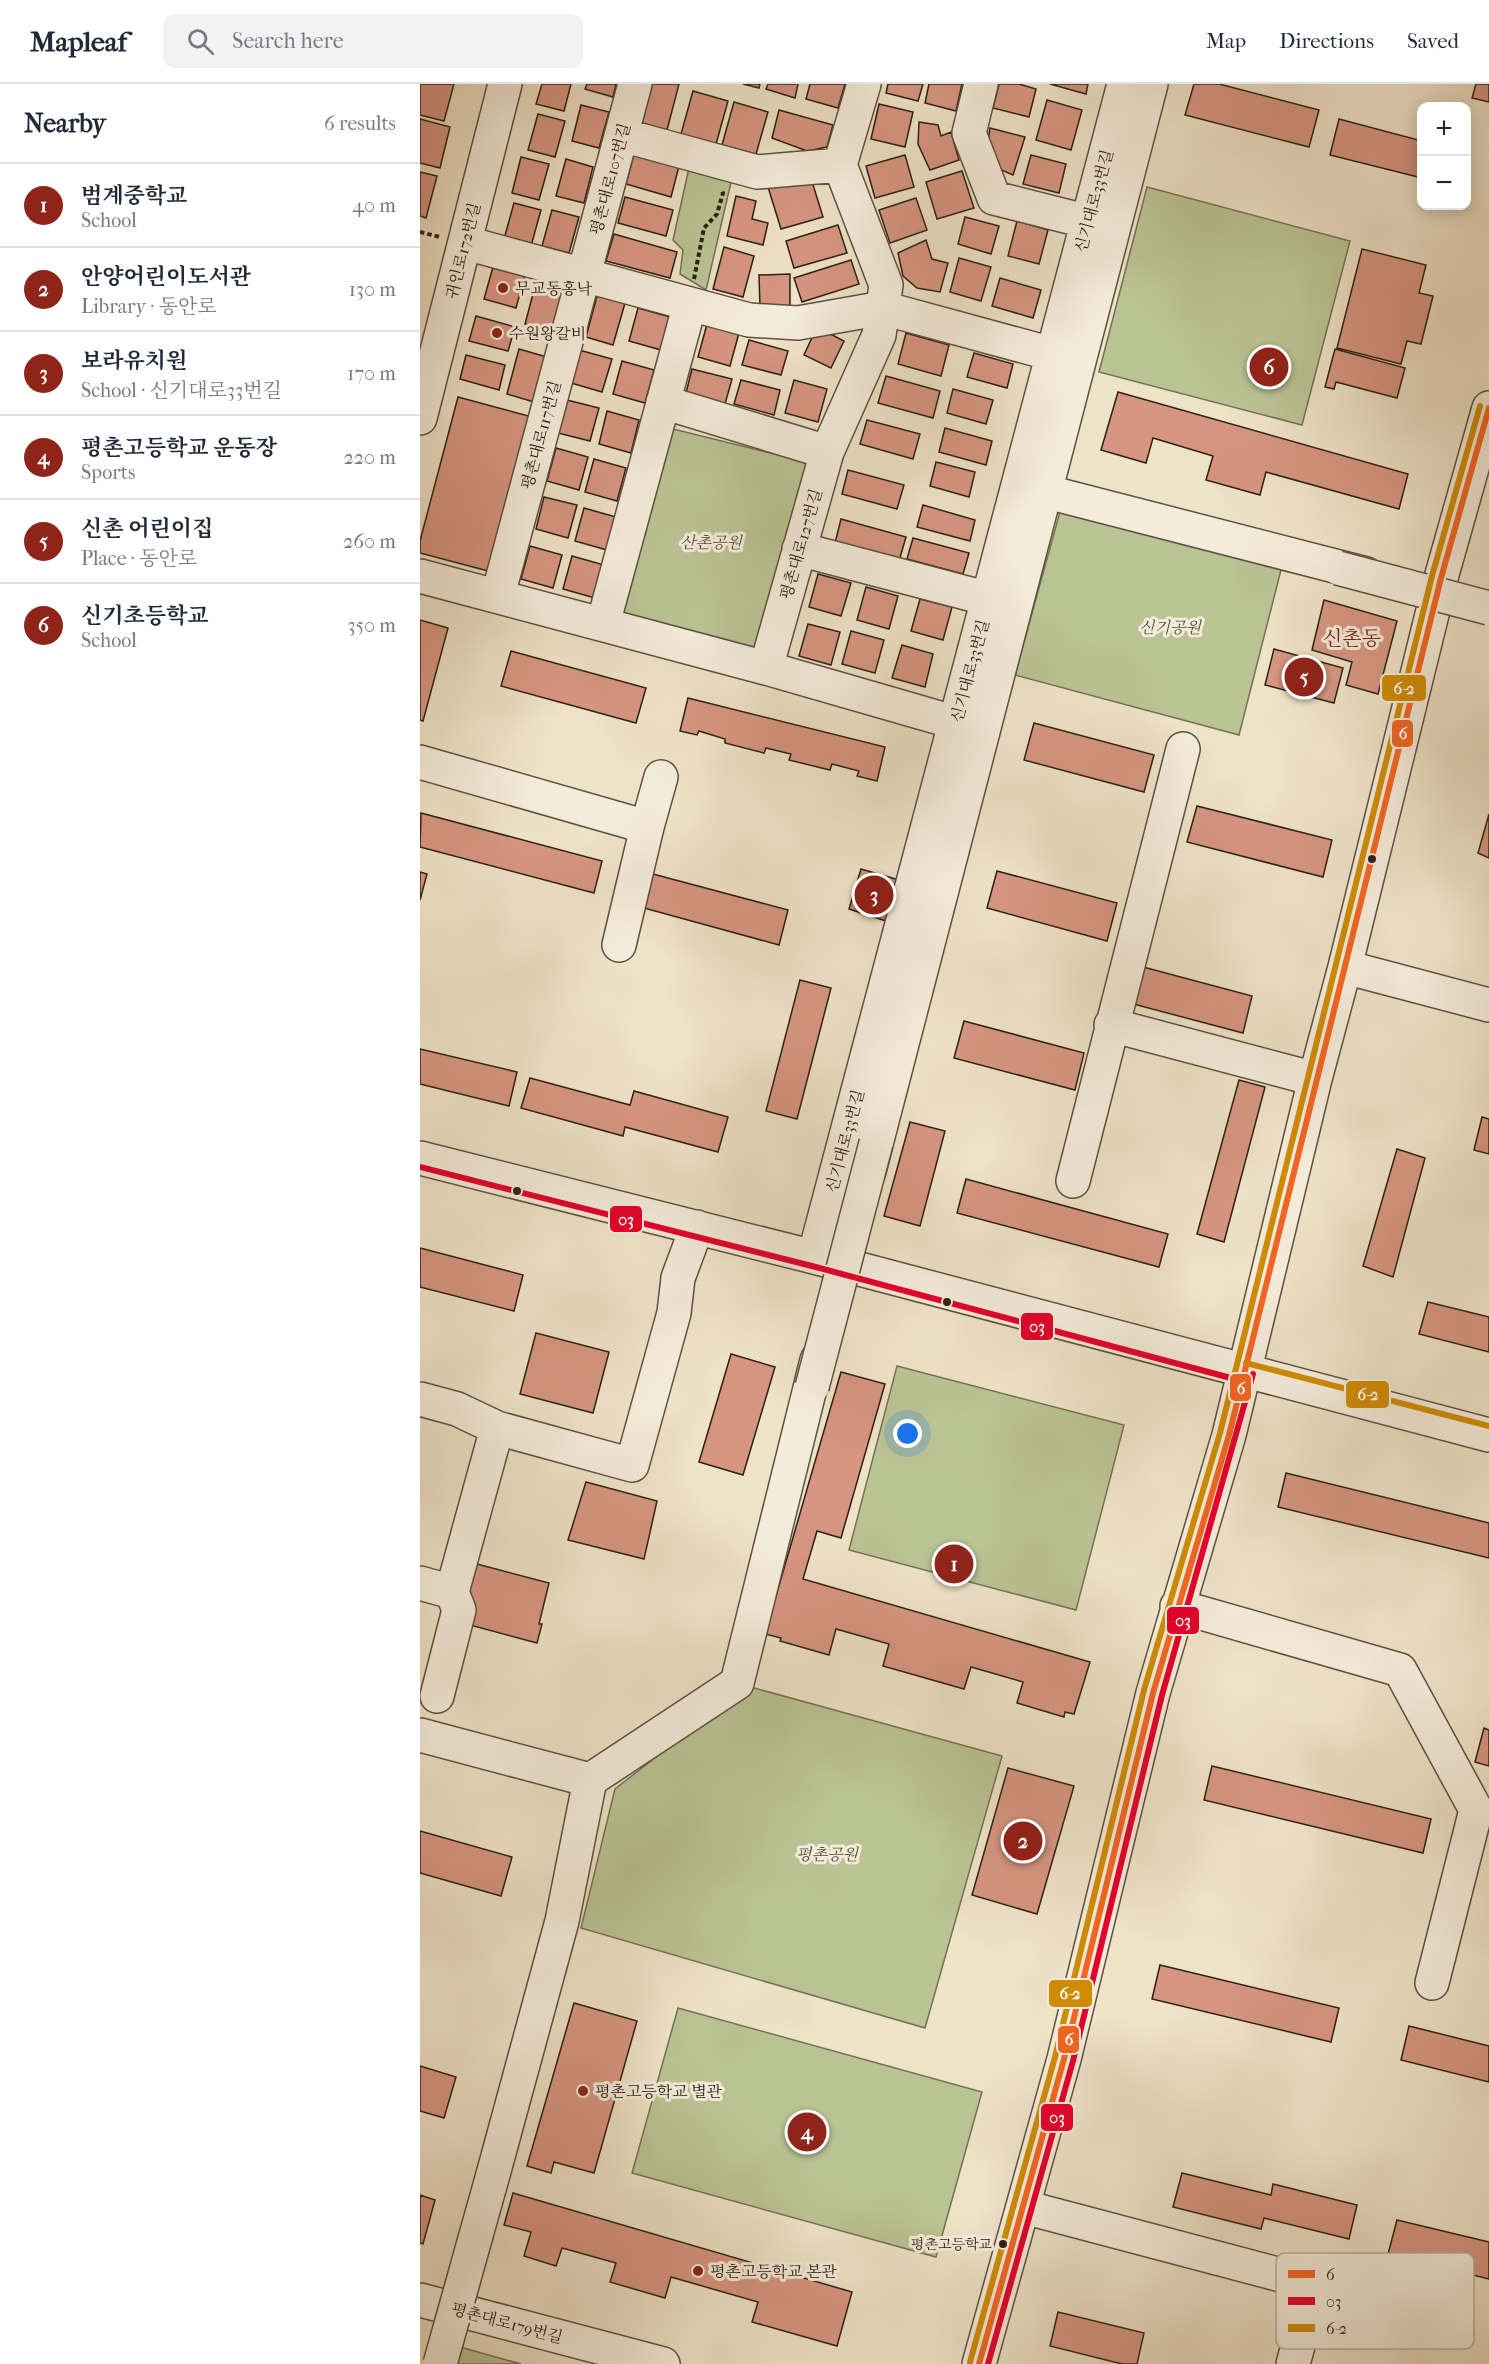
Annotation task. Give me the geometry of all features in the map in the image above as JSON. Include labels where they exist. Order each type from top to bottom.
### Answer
[{"type":"street","name":"귀인로172번길","points":[[420,418],[505,84]]},
{"type":"street","name":"평촌대로107번길","points":[[584,275],[635,84]]},
{"type":"street","points":[[622,135],[757,172],[840,165],[864,84]]},
{"type":"street","points":[[981,84],[969,133],[994,198],[1089,222]]},
{"type":"street","name":"신기대로33번길","points":[[814,1257],[989,599],[1032,488],[1052,354],[1124,84]]},
{"type":"street","points":[[440,2364],[562,1921],[590,1780],[737,1683],[876,1143],[1032,488],[1151,84]]},
{"type":"street","name":"평촌대로127번길","points":[[766,668],[827,452],[879,335],[883,308],[886,285],[840,165]]},
{"type":"street","points":[[466,243],[749,320],[798,323],[883,308],[1052,354]]},
{"type":"street","name":"평촌대로117번길","points":[[498,595],[584,275]]},
{"type":"street","points":[[603,624],[690,304]]},
{"type":"street","points":[[663,402],[827,452]]},
{"type":"street","points":[[979,2364],[1064,2059],[1177,1606],[1245,1372],[1315,1079],[1442,578],[1489,408]]},
{"type":"street","points":[[1032,488],[1485,608]]},
{"type":"street","points":[[799,549],[989,599]]},
{"type":"street","points":[[1338,568],[1409,584]]},
{"type":"street","points":[[420,576],[766,668],[957,723]]},
{"type":"street","points":[[1072,1181],[1184,749]]},
{"type":"street","points":[[420,762],[648,827]]},
{"type":"street","points":[[619,945],[661,777]]},
{"type":"street","points":[[1345,967],[1489,1005]]},
{"type":"street","points":[[1111,1024],[1315,1079]]},
{"type":"street","points":[[855,1222],[876,1143]]},
{"type":"street","points":[[420,1158],[814,1257],[1489,1435]]},
{"type":"street","points":[[420,1399],[457,1409],[497,1428],[632,1466],[674,1312],[678,1278],[697,1227]]},
{"type":"street","points":[[812,1387],[825,1317]]},
{"type":"street","points":[[437,1696],[459,1610],[452,1592],[497,1428]]},
{"type":"street","points":[[420,1583],[452,1592]]},
{"type":"street","points":[[1177,1606],[1400,1670],[1476,1810],[1432,1983]]},
{"type":"street","points":[[420,1735],[590,1780]]},
{"type":"street","points":[[1024,2207],[1276,2274]]},
{"type":"street","name":"평촌대로179번길","points":[[420,2300],[663,2364]]},
{"type":"street","points":[[1293,2364],[1297,2349]]},
{"type":"path","points":[[690,304],[704,228],[717,214],[723,193],[706,158]]},
{"type":"green space","points":[[689,168],[732,178],[706,290],[680,274],[683,250],[673,240]]},
{"type":"green space","points":[[1147,187],[1350,241],[1302,425],[1099,372]]},
{"type":"green space","name":"산촌공원","points":[[661,426],[810,463],[761,659],[613,621]]},
{"type":"green space","name":"신기공원","points":[[1061,508],[1282,566],[1239,735],[1015,675]]},
{"type":"green space","points":[[897,1366],[1124,1425],[1076,1610],[849,1550]]},
{"type":"green space","name":"평촌공원","points":[[747,1686],[1002,1756],[925,2028],[581,1928],[615,1789]]},
{"type":"green space","points":[[678,2008],[982,2092],[936,2257],[632,2173]]},
{"type":"green space","points":[[460,2347],[521,2364],[455,2364]]},
{"type":"building","points":[[420,84],[454,84],[444,121],[420,115]]},
{"type":"building","points":[[542,84],[571,84],[564,111],[536,104]]},
{"type":"building","points":[[587,84],[616,84],[613,97],[585,89]]},
{"type":"building","points":[[652,84],[679,84],[667,130],[642,123]]},
{"type":"building","points":[[743,84],[760,84],[759,88]]},
{"type":"building","points":[[768,84],[798,84],[795,98],[766,89]]},
{"type":"building","points":[[810,84],[845,84],[838,108],[806,99]]},
{"type":"building","points":[[888,84],[923,84],[918,101],[886,93]]},
{"type":"building","points":[[929,84],[962,84],[956,111],[925,103]]},
{"type":"building","points":[[999,84],[1019,84],[1036,89],[1029,117],[993,108]]},
{"type":"building","points":[[1050,84],[1088,84],[1086,94]]},
{"type":"building","points":[[1194,84],[1219,84],[1319,110],[1309,147],[1185,115]]},
{"type":"building","points":[[1476,84],[1489,84],[1489,102],[1472,98]]},
{"type":"building","points":[[693,91],[728,101],[716,144],[681,134]]},
{"type":"building","points":[[1047,100],[1082,110],[1071,150],[1036,140]]},
{"type":"building","points":[[734,102],[768,112],[756,154],[722,145]]},
{"type":"building","points":[[879,104],[913,112],[905,147],[871,139]]},
{"type":"building","points":[[581,105],[609,112],[599,148],[572,141]]},
{"type":"building","points":[[779,110],[833,125],[827,147],[807,151],[772,138]]},
{"type":"building","points":[[538,114],[565,121],[555,157],[528,150]]},
{"type":"building","points":[[420,119],[450,127],[440,168],[420,163]]},
{"type":"building","points":[[1339,119],[1417,140],[1417,177],[1330,155]]},
{"type":"building","points":[[919,122],[938,125],[941,136],[951,132],[959,160],[930,170],[918,144]]},
{"type":"building","points":[[990,128],[1025,137],[1013,175],[999,169],[988,142]]},
{"type":"building","points":[[634,154],[679,166],[671,197],[626,184]]},
{"type":"building","points":[[905,155],[914,187],[875,198],[866,166]]},
{"type":"building","points":[[1031,155],[1066,164],[1059,193],[1023,184]]},
{"type":"building","points":[[521,157],[549,164],[539,200],[512,193]]},
{"type":"building","points":[[566,159],[593,167],[584,203],[556,196]]},
{"type":"building","points":[[962,171],[974,208],[937,219],[926,182]]},
{"type":"building","points":[[420,172],[437,176],[426,218],[420,216]]},
{"type":"building","points":[[810,175],[823,217],[781,229],[768,187]]},
{"type":"building","points":[[736,196],[756,201],[752,219],[768,223],[763,245],[727,236]]},
{"type":"building","points":[[625,197],[673,210],[666,236],[618,223]]},
{"type":"building","points":[[916,198],[927,230],[890,243],[879,210]]},
{"type":"building","points":[[514,203],[541,210],[531,246],[504,239]]},
{"type":"building","points":[[552,210],[579,217],[569,253],[542,246]]},
{"type":"building","points":[[965,217],[999,226],[991,254],[958,244]]},
{"type":"building","points":[[1017,221],[1048,230],[1039,264],[1008,256]]},
{"type":"building","points":[[838,225],[847,253],[794,268],[786,241]]},
{"type":"building","points":[[614,234],[677,252],[670,278],[606,261]]},
{"type":"building","points":[[926,240],[932,259],[948,263],[940,292],[917,288],[903,276],[898,253]]},
{"type":"building","points":[[724,247],[754,256],[743,297],[713,289]]},
{"type":"building","points":[[1362,249],[1426,265],[1419,293],[1433,296],[1421,344],[1407,341],[1401,364],[1337,348]]},
{"type":"building","points":[[959,258],[991,267],[981,301],[950,292]]},
{"type":"building","points":[[851,260],[859,284],[802,302],[794,278]]},
{"type":"building","points":[[493,267],[525,275],[516,308],[484,299]]},
{"type":"building","points":[[790,274],[790,308],[760,308],[759,275]]},
{"type":"building","points":[[1000,278],[1041,290],[1033,318],[992,306]]},
{"type":"building","points":[[537,279],[564,286],[552,331],[525,324]]},
{"type":"building","points":[[597,296],[625,303],[613,345],[586,337]]},
{"type":"building","points":[[638,308],[670,317],[661,350],[629,341]]},
{"type":"building","points":[[476,316],[515,327],[508,351],[469,341]]},
{"type":"building","points":[[707,324],[739,333],[730,366],[698,357]]},
{"type":"building","points":[[817,327],[844,341],[831,368],[804,355]]},
{"type":"building","points":[[906,333],[949,345],[941,376],[898,364]]},
{"type":"building","points":[[749,340],[788,351],[781,375],[742,365]]},
{"type":"building","points":[[519,349],[547,357],[534,402],[507,394]]},
{"type":"building","points":[[1335,349],[1405,368],[1397,398],[1336,382],[1334,389],[1325,387]]},
{"type":"building","points":[[579,350],[612,359],[602,392],[571,383]]},
{"type":"building","points":[[974,353],[1013,364],[1007,388],[967,377]]},
{"type":"building","points":[[466,355],[505,365],[499,390],[460,379]]},
{"type":"building","points":[[622,361],[654,370],[645,403],[613,394]]},
{"type":"building","points":[[692,369],[732,379],[725,404],[686,393]]},
{"type":"building","points":[[886,376],[940,391],[933,418],[878,403]]},
{"type":"building","points":[[741,380],[780,390],[774,415],[734,404]]},
{"type":"building","points":[[794,380],[827,389],[818,422],[785,413]]},
{"type":"building","points":[[953,389],[993,400],[986,424],[947,413]]},
{"type":"building","points":[[1118,392],[1408,474],[1399,509],[1266,472],[1260,495],[1206,480],[1213,456],[1153,438],[1146,463],[1101,450]]},
{"type":"building","points":[[458,397],[532,417],[492,572],[420,553],[420,541]]},
{"type":"building","points":[[567,400],[599,408],[590,441],[558,433]]},
{"type":"building","points":[[607,411],[639,420],[631,453],[599,444]]},
{"type":"building","points":[[867,420],[920,434],[913,459],[860,444]]},
{"type":"building","points":[[945,428],[992,441],[986,465],[939,452]]},
{"type":"building","points":[[556,448],[588,457],[579,490],[547,481]]},
{"type":"building","points":[[594,459],[626,468],[617,501],[585,492]]},
{"type":"building","points":[[936,462],[975,472],[969,497],[930,486]]},
{"type":"building","points":[[848,470],[904,485],[897,509],[842,494]]},
{"type":"building","points":[[544,497],[577,505],[568,538],[536,529]]},
{"type":"building","points":[[923,505],[975,520],[970,541],[917,527]]},
{"type":"building","points":[[584,508],[616,517],[607,550],[575,541]]},
{"type":"building","points":[[841,519],[906,537],[899,561],[835,543]]},
{"type":"building","points":[[913,538],[969,553],[963,574],[907,559]]},
{"type":"building","points":[[530,546],[562,555],[553,588],[521,579]]},
{"type":"building","points":[[572,556],[604,565],[595,598],[563,589]]},
{"type":"building","points":[[818,574],[851,583],[841,616],[809,607]]},
{"type":"building","points":[[866,587],[898,596],[889,629],[857,620]]},
{"type":"building","points":[[920,599],[952,607],[943,640],[911,631]]},
{"type":"building","points":[[1324,600],[1397,621],[1378,694],[1346,685],[1352,662],[1312,650]]},
{"type":"building","points":[[420,620],[448,628],[423,721],[420,720]]},
{"type":"building","points":[[808,624],[840,632],[831,665],[799,656]]},
{"type":"building","points":[[851,631],[884,640],[875,673],[842,664]]},
{"type":"building","points":[[902,645],[933,654],[925,687],[892,678]]},
{"type":"building","points":[[1274,649],[1343,668],[1334,703],[1265,685]]},
{"type":"building","points":[[511,651],[646,688],[636,723],[501,686]]},
{"type":"building","points":[[688,698],[885,747],[877,781],[857,776],[859,771],[832,764],[830,770],[789,760],[791,754],[766,748],[764,753],[725,743],[725,739],[699,731],[697,735],[680,731]]},
{"type":"building","points":[[1034,723],[1154,755],[1144,792],[1024,760]]},
{"type":"building","points":[[1197,806],[1332,840],[1323,877],[1187,842]]},
{"type":"building","points":[[421,813],[602,861],[594,893],[420,847]]},
{"type":"building","points":[[1489,814],[1489,858],[1478,853]]},
{"type":"building","points":[[861,869],[899,880],[886,921],[849,909]]},
{"type":"building","points":[[997,871],[1117,903],[1107,941],[987,908]]},
{"type":"building","points":[[420,872],[427,874],[420,900]]},
{"type":"building","points":[[653,874],[788,910],[779,945],[644,908]]},
{"type":"building","points":[[1132,964],[1252,996],[1243,1033],[1122,1001]]},
{"type":"building","points":[[800,980],[831,988],[797,1119],[766,1111]]},
{"type":"building","points":[[964,1021],[1084,1053],[1075,1090],[954,1058]]},
{"type":"building","points":[[420,1049],[517,1072],[509,1106],[420,1084]]},
{"type":"building","points":[[530,1078],[630,1105],[634,1091],[728,1117],[718,1152],[625,1127],[623,1136],[521,1108]]},
{"type":"building","points":[[1239,1080],[1265,1087],[1224,1242],[1197,1234]]},
{"type":"building","points":[[1482,1117],[1489,1119],[1489,1154],[1474,1150]]},
{"type":"building","points":[[910,1122],[945,1131],[920,1226],[884,1216]]},
{"type":"building","points":[[1397,1149],[1425,1158],[1393,1277],[1363,1266]]},
{"type":"building","points":[[966,1179],[1168,1234],[1159,1267],[957,1213]]},
{"type":"building","points":[[420,1248],[523,1275],[514,1311],[420,1287]]},
{"type":"building","points":[[1428,1302],[1489,1317],[1489,1352],[1419,1334]]},
{"type":"building","points":[[536,1333],[609,1352],[593,1413],[520,1394]]},
{"type":"building","points":[[731,1354],[775,1367],[743,1475],[699,1462]]},
{"type":"building","points":[[841,1372],[885,1384],[841,1538],[817,1531],[803,1579],[1090,1662],[1074,1714],[1065,1712],[1064,1717],[1017,1703],[1023,1682],[971,1667],[964,1689],[883,1666],[889,1644],[836,1629],[829,1655],[780,1641],[781,1638],[765,1634]]},
{"type":"building","points":[[1286,1473],[1489,1523],[1489,1558],[1278,1507]]},
{"type":"building","points":[[586,1482],[657,1501],[644,1559],[568,1540]]},
{"type":"building","points":[[477,1564],[549,1583],[537,1643],[459,1622]]},
{"type":"building","points":[[1484,1728],[1489,1730],[1489,1766],[1475,1762]]},
{"type":"building","points":[[1212,1766],[1431,1819],[1423,1853],[1204,1800]]},
{"type":"building","points":[[1008,1768],[1074,1786],[1037,1914],[972,1895]]},
{"type":"building","points":[[420,1831],[512,1857],[501,1896],[420,1873]]},
{"type":"building","points":[[1160,1965],[1339,2008],[1331,2042],[1152,1999]]},
{"type":"building","name":"평촌고등학교 별관","points":[[574,2003],[637,2021],[594,2173],[554,2162],[551,2173],[527,2166]]},
{"type":"building","points":[[1409,2026],[1489,2046],[1489,2082],[1401,2060]]},
{"type":"building","points":[[420,2066],[456,2077],[444,2118],[420,2111]]},
{"type":"building","points":[[1182,2173],[1271,2195],[1273,2184],[1357,2205],[1349,2239],[1264,2218],[1261,2229],[1173,2207]]},
{"type":"building","name":"평촌고등학교 본관","points":[[513,2193],[852,2292],[837,2346],[752,2322],[758,2302],[671,2277],[665,2298],[610,2282],[616,2263],[562,2248],[556,2266],[524,2256],[531,2232],[504,2225]]},
{"type":"building","points":[[420,2195],[435,2200],[423,2244],[420,2243]]},
{"type":"building","points":[[1397,2220],[1489,2242],[1489,2279],[1474,2275],[1474,2253],[1388,2253]]},
{"type":"building","points":[[1058,2312],[1144,2333],[1137,2364],[1122,2364],[1050,2346]]},
{"type":"transit line","name":"6-2","points":[[970,2362],[1055,2057],[1144,1690],[1220,1433],[1432,576],[1480,406]]},
{"type":"transit line","name":"6","points":[[979,2364],[1064,2059],[1153,1693],[1229,1435],[1441,578],[1489,408]]},
{"type":"transit line","name":"03","points":[[420,1167],[812,1266],[1242,1381]]},
{"type":"transit line","name":"6-2","points":[[1246,1363],[1489,1426]]},
{"type":"transit line","name":"03","points":[[988,2364],[1073,2061],[1162,1695],[1253,1374]]},
{"type":"place","name":"무교동홍낙","points":[[503,288]]},
{"type":"place","name":"수원왕갈비","points":[[497,333]]},
{"type":"place","name":"신기초등학교","points":[[1269,367]]},
{"type":"place","name":"신촌 어린이집","points":[[1304,677]]},
{"type":"place","name":"보라유치원","points":[[874,895]]},
{"type":"place","name":"범계중학교","points":[[954,1564]]},
{"type":"place","name":"안양어린이도서관","points":[[1023,1841]]},
{"type":"place","name":"평촌고등학교 별관","points":[[583,2091]]},
{"type":"place","name":"평촌고등학교 운동장","points":[[807,2132]]},
{"type":"place","name":"평촌고등학교","points":[[1003,2244]]},
{"type":"place","name":"평촌고등학교 본관","points":[[698,2271]]},
{"type":"district","name":"신촌동","points":[[1352,638]]}]
